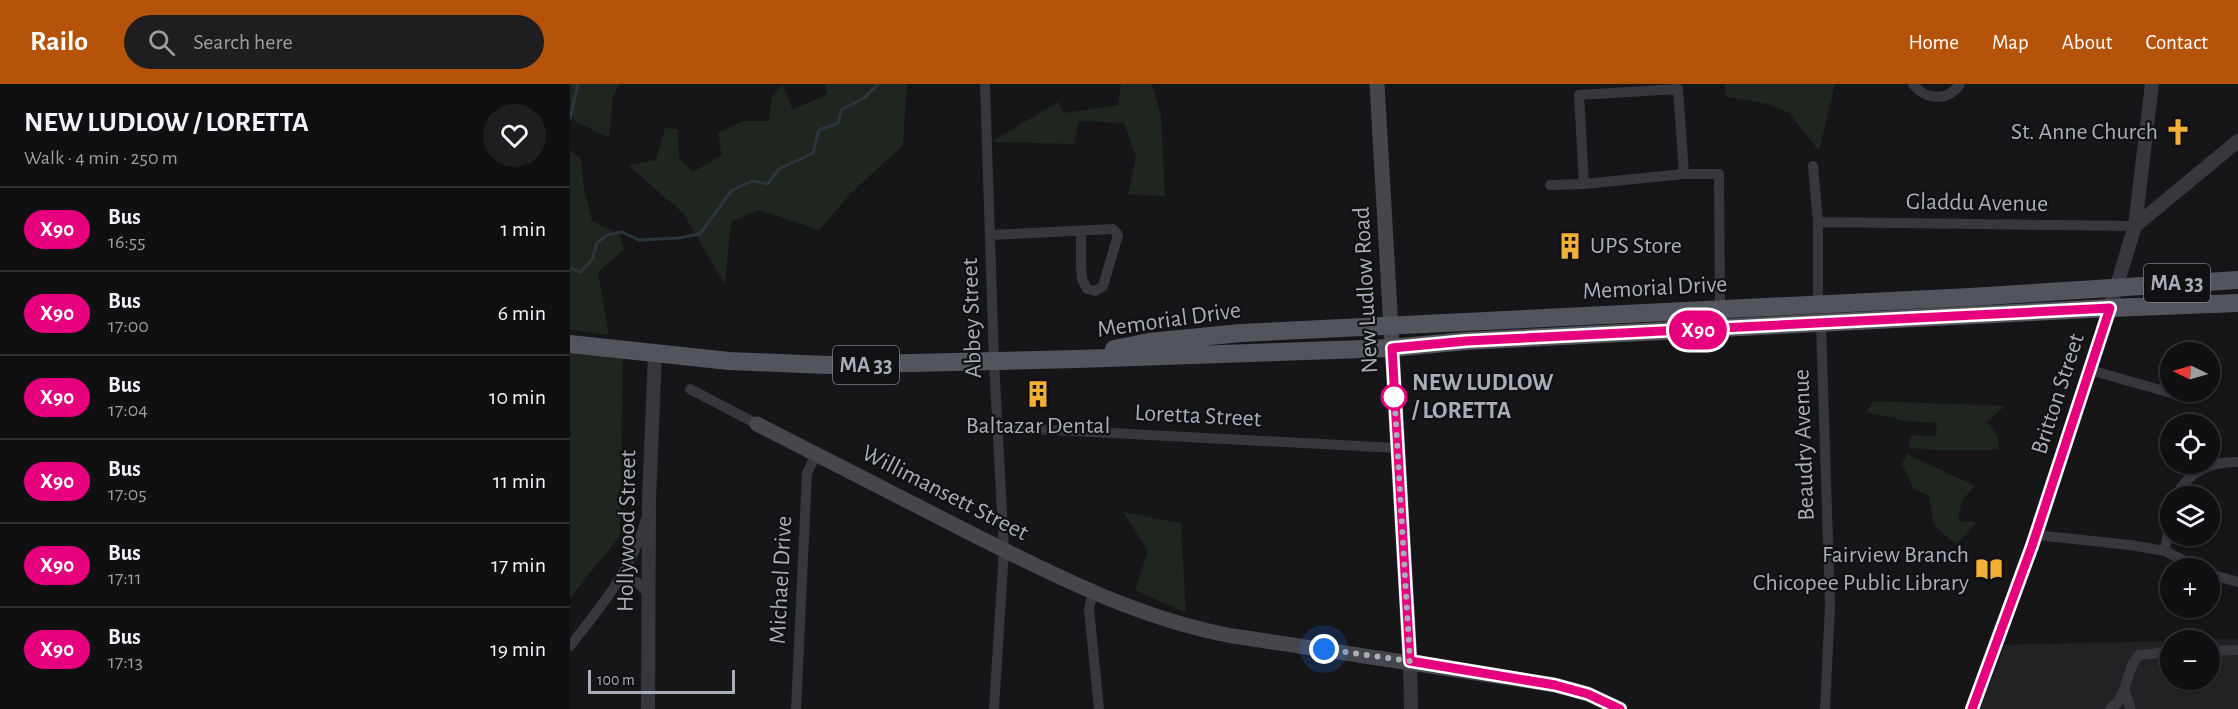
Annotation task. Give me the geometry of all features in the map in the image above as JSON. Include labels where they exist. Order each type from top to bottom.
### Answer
[{"type":"main road","name":"New Ludlow Road","points":[[1377,84],[1410,661]]},
{"type":"main road","name":"Memorial Drive","points":[[1077,359],[1120,347],[1180,338],[1251,332],[1818,304],[2238,280]]},
{"type":"main road","name":"Memorial Drive","points":[[655,354],[802,364],[1077,359],[1392,348],[1466,341],[2238,303]]},
{"type":"main road","name":"MA 33","points":[[570,344],[655,354]]},
{"type":"main road","name":"Willimansett Street","points":[[757,424],[1004,550],[1093,591],[1186,626],[1240,637],[1410,661],[1555,685],[1588,694],[1620,709]]},
{"type":"street","name":"Abbey Street","points":[[985,84],[994,361],[1004,550],[994,709]]},
{"type":"street","points":[[1913,84],[1922,93],[1938,98],[1948,95],[1960,84]]},
{"type":"street","name":"Britton Street","points":[[1972,709],[2036,535],[2135,226],[2152,84]]},
{"type":"street","points":[[1584,184],[1580,95],[1678,89],[1684,174]]},
{"type":"street","points":[[2135,226],[2238,141]]},
{"type":"street","points":[[1813,166],[1818,222],[1818,304]]},
{"type":"street","points":[[1550,185],[1684,174],[1719,174],[1720,309]]},
{"type":"street","name":"Gladdu Avenue","points":[[1818,222],[2135,226]]},
{"type":"street","points":[[990,235],[1113,229],[1118,234],[1103,286],[1095,291],[1087,289],[1082,279],[1081,231]]},
{"type":"street","name":"Beaudry Avenue","points":[[1821,324],[1830,605],[1825,709]]},
{"type":"street","name":"Hollywood Street","points":[[648,709],[649,499],[655,354]]},
{"type":"street","points":[[2090,370],[2160,390]]},
{"type":"street","name":"Willimansett Street","points":[[690,388],[757,424]]},
{"type":"street","name":"Loretta Street","points":[[997,427],[1397,448]]},
{"type":"street","name":"Michael Drive","points":[[796,709],[807,473],[816,454]]},
{"type":"street","points":[[2183,486],[2192,473],[2210,466],[2238,462]]},
{"type":"street","points":[[570,646],[618,583],[641,534],[649,499]]},
{"type":"street","points":[[2036,535],[2130,545],[2165,551],[2179,558]]},
{"type":"street","points":[[2165,551],[2166,546]]},
{"type":"street","points":[[2220,577],[2238,582]]},
{"type":"street","points":[[618,583],[636,582],[649,594]]},
{"type":"street","points":[[1093,591],[1089,609],[1099,709]]},
{"type":"street","points":[[2220,651],[2238,650]]},
{"type":"street","points":[[2110,709],[2118,702],[2133,663],[2139,655],[2160,653]]},
{"type":"street","name":"New Ludlow Road","points":[[1410,661],[1411,709]]},
{"type":"street","points":[[2124,689],[2132,709]]},
{"type":"shaded area","points":[[570,84],[620,84],[613,96],[609,138],[575,121],[570,115]]},
{"type":"shaded area","points":[[782,84],[793,110],[827,94],[825,84],[907,84],[903,145],[852,192],[819,230],[759,210],[731,222],[725,285],[683,213],[628,165],[656,160],[665,128],[678,129],[679,158],[693,172],[722,155],[718,133],[743,121],[769,121],[772,96]]},
{"type":"shaded area","points":[[1121,84],[1152,84],[1161,116],[1165,196],[1128,194],[1136,157],[1124,123],[1079,121],[1074,144],[991,142],[1058,102],[1064,113],[1118,105]]},
{"type":"shaded area","points":[[1725,84],[1835,84],[1819,151],[1789,113],[1769,104],[1726,97]]},
{"type":"shaded area","points":[[570,150],[581,160],[584,188],[592,221],[620,235],[624,250],[598,272],[609,335],[570,330]]},
{"type":"shaded area","points":[[570,351],[623,358],[620,536],[570,598]]},
{"type":"shaded area","points":[[1873,401],[2005,406],[1987,422],[1998,436],[1999,450],[1909,448],[1911,435],[1936,436],[1937,423],[1905,421],[1867,412]]},
{"type":"shaded area","points":[[1907,454],[1975,486],[1962,500],[1958,521],[1977,522],[1956,545],[1934,525],[1929,496],[1913,488],[1902,464]]},
{"type":"shaded area","points":[[1123,512],[1181,523],[1186,613],[1135,590],[1148,551]]},
{"type":"shaded area","points":[[2220,639],[2238,639],[2238,709],[1980,709],[2005,645],[2160,641],[2160,690],[2220,690]]},
{"type":"waterway","points":[[570,119],[578,84]]},
{"type":"waterway","points":[[570,268],[580,272],[592,260],[597,243],[607,235],[622,232],[639,240],[679,238],[700,234],[731,191],[752,181],[768,184],[779,169],[813,153],[819,130],[838,123],[841,110],[864,98],[878,84]]},
{"type":"bus line","name":"X90","points":[[1620,709],[1588,694],[1555,685],[1410,661],[1392,348],[1466,341],[2110,308],[2032,546],[1972,709]]},
{"type":"place","name":"St. Anne Church","points":[[2178,132]]},
{"type":"place","name":"UPS Store","points":[[1570,246]]},
{"type":"place","name":"Baltazar Dental","points":[[1038,394]]},
{"type":"place","name":"NEW LUDLOW / LORETTA","points":[[1394,397]]},
{"type":"place","name":"Fairview Branch Chicopee Public Library","points":[[1989,569]]},
{"type":"route","points":[[1324,649],[1410,661],[1394,390],[1394,397]]}]
